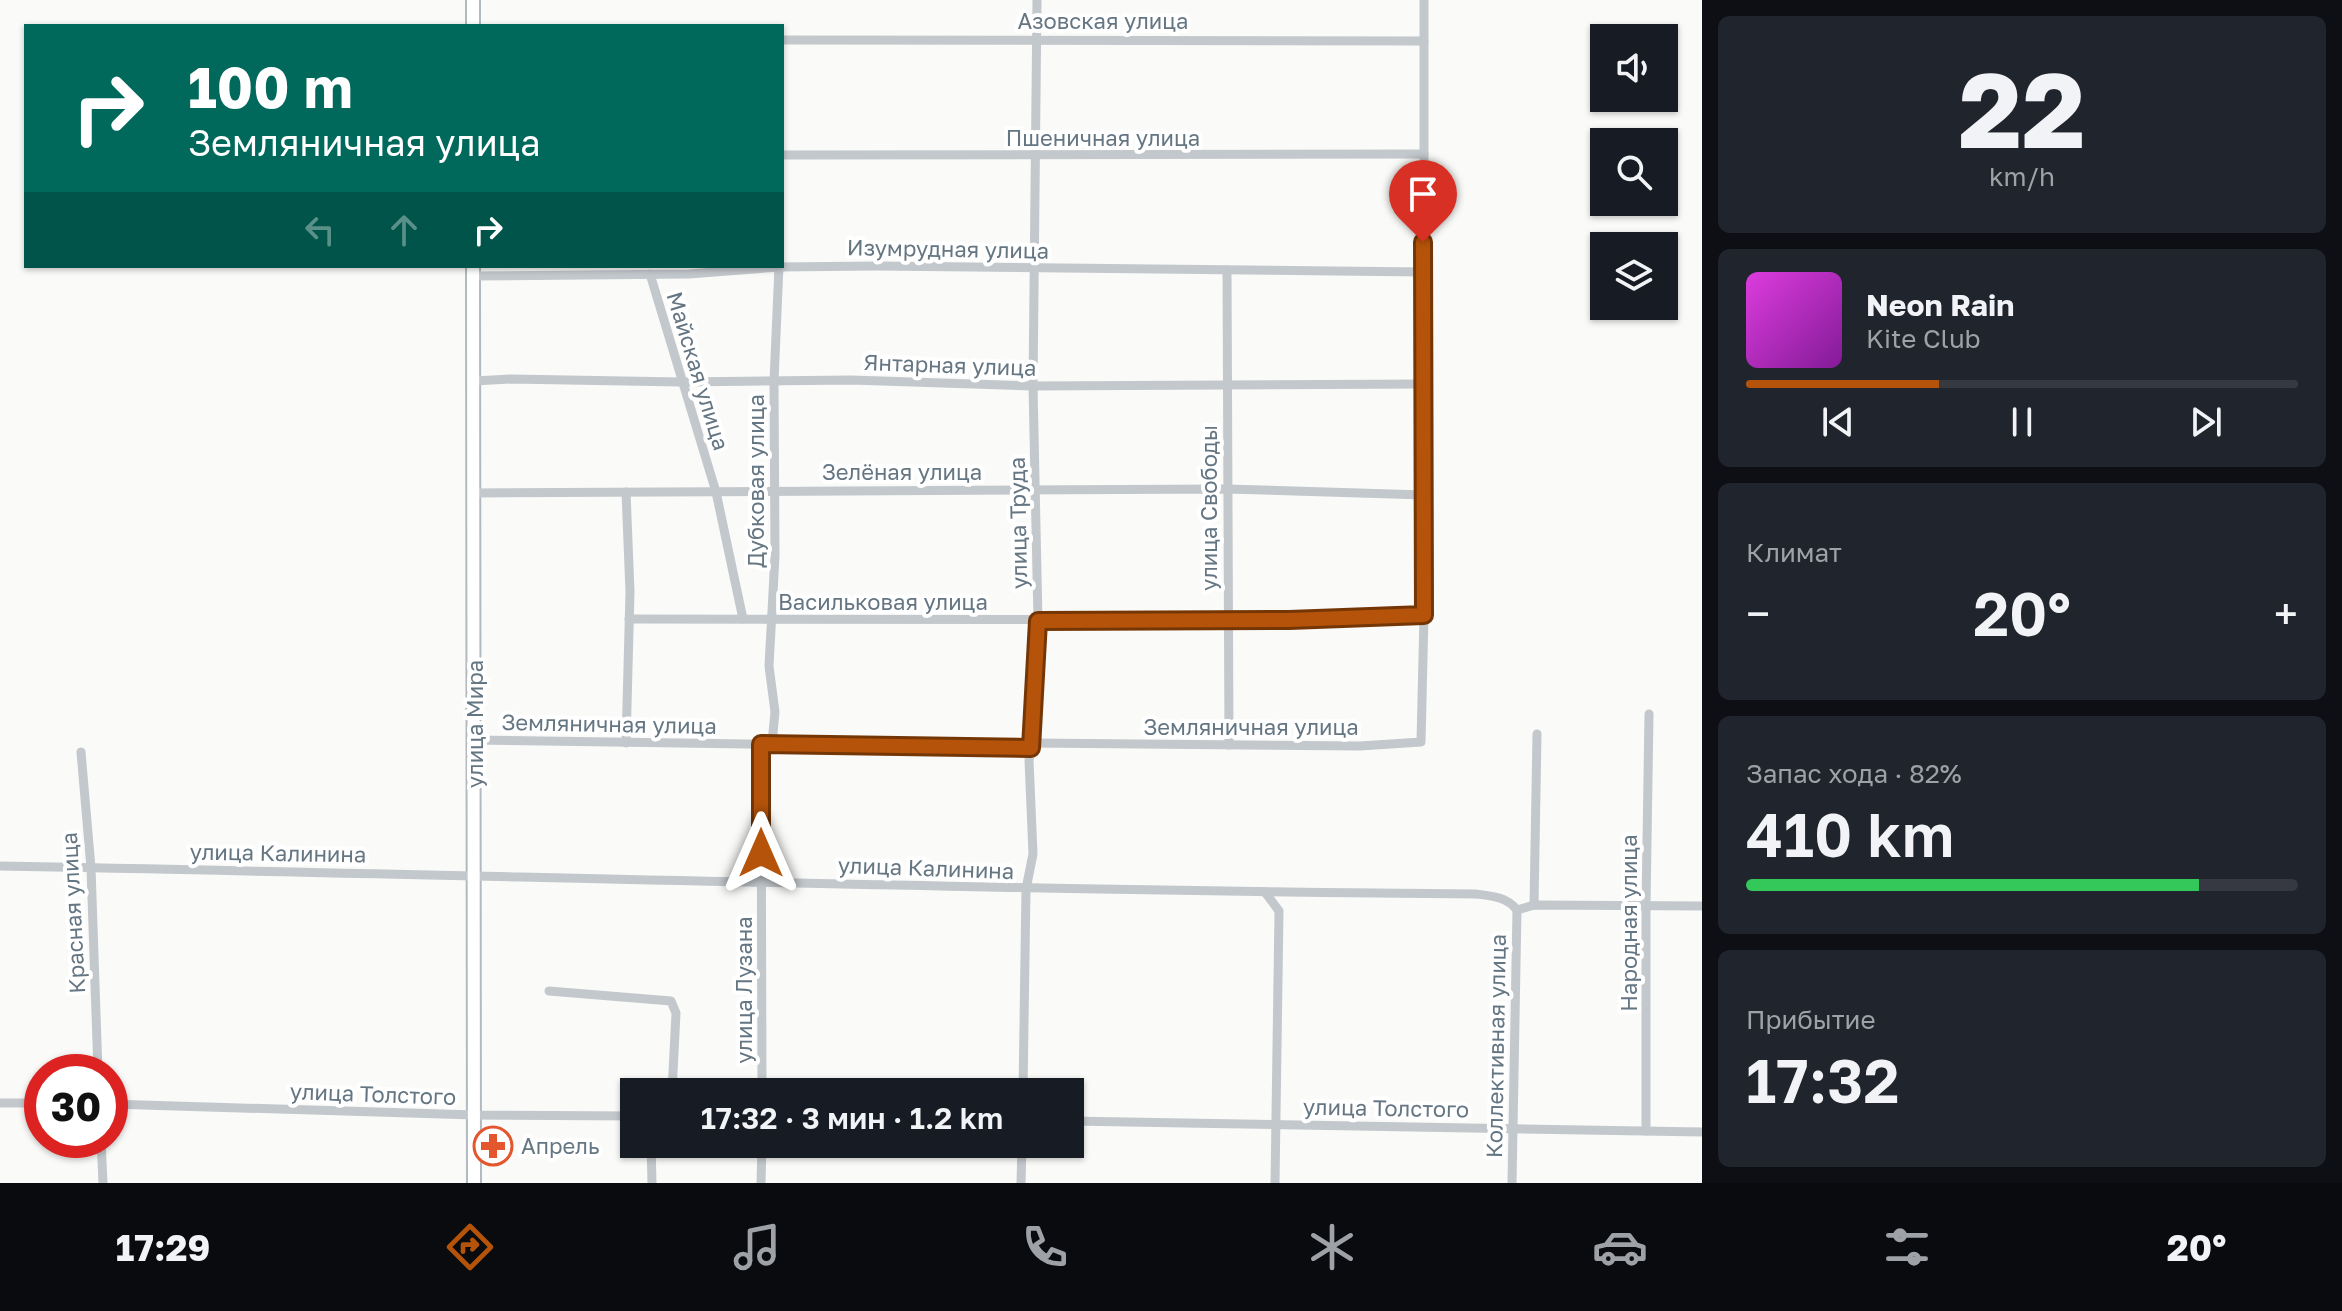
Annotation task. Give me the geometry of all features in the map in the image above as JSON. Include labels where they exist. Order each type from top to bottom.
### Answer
[{"type":"main road","points":[[473,0],[473,24]]},
{"type":"main road","name":"улица Мира","points":[[473,271],[474,1183]]},
{"type":"street","name":"улица Труда","points":[[1023,1078],[1026,889],[1033,854],[1032,746],[1038,621],[1033,386],[1037,0]]},
{"type":"street","points":[[1424,0],[1424,615]]},
{"type":"street","name":"Азовская улица","points":[[784,40],[1424,41]]},
{"type":"street","name":"Пшеничная улица","points":[[784,155],[1424,154]]},
{"type":"street","name":"Изумрудная улица","points":[[784,266],[1423,272]]},
{"type":"street","name":"Изумрудная улица","points":[[473,271],[650,274],[747,268]]},
{"type":"street","name":"Дубковая улица","points":[[772,743],[775,712],[769,666],[775,556],[774,381],[779,268]]},
{"type":"street","name":"улица Свободы","points":[[1227,270],[1229,745]]},
{"type":"street","name":"Майская улица","points":[[650,274],[716,492],[743,619]]},
{"type":"street","name":"Янтарная улица","points":[[474,381],[774,381],[1033,386],[1424,384]]},
{"type":"street","name":"Зелёная улица","points":[[475,493],[1227,489],[1424,495]]},
{"type":"street","points":[[626,492],[629,619],[626,743]]},
{"type":"street","name":"Васильковая улица","points":[[629,619],[1289,620],[1424,615]]},
{"type":"street","name":"Земляничная улица","points":[[475,740],[1032,746],[1360,746],[1421,742],[1424,615]]},
{"type":"street","name":"Народная улица","points":[[1646,1131],[1649,714]]},
{"type":"street","points":[[1534,905],[1537,734]]},
{"type":"street","name":"улица Лузана","points":[[761,744],[762,1078]]},
{"type":"street","name":"Красная улица","points":[[81,752],[91,868],[97,1054]]},
{"type":"street","name":"улица Калинина","points":[[0,866],[1026,889],[1476,894],[1498,896],[1512,903],[1517,910]]},
{"type":"street","points":[[1265,892],[1279,911],[1275,1183]]},
{"type":"street","points":[[1517,910],[1534,905],[1702,906]]},
{"type":"street","name":"Коллективная улица","points":[[1512,1183],[1517,910]]},
{"type":"street","points":[[549,991],[671,1001],[676,1013],[673,1078]]},
{"type":"street","points":[[0,1103],[24,1103]]},
{"type":"street","name":"улица Толстого","points":[[128,1105],[475,1115],[620,1116]]},
{"type":"street","name":"улица Толстого","points":[[1084,1121],[1702,1132]]},
{"type":"street","points":[[102,1158],[103,1183]]},
{"type":"street","points":[[651,1158],[652,1183]]},
{"type":"street","points":[[761,1183],[762,1158]]},
{"type":"street","points":[[1021,1183],[1022,1158]]},
{"type":"place","name":"Апрель","points":[[493,1146]]},
{"type":"route","points":[[761,853],[761,744],[1031,748],[1038,621],[1289,620],[1424,615],[1423,242]]}]
